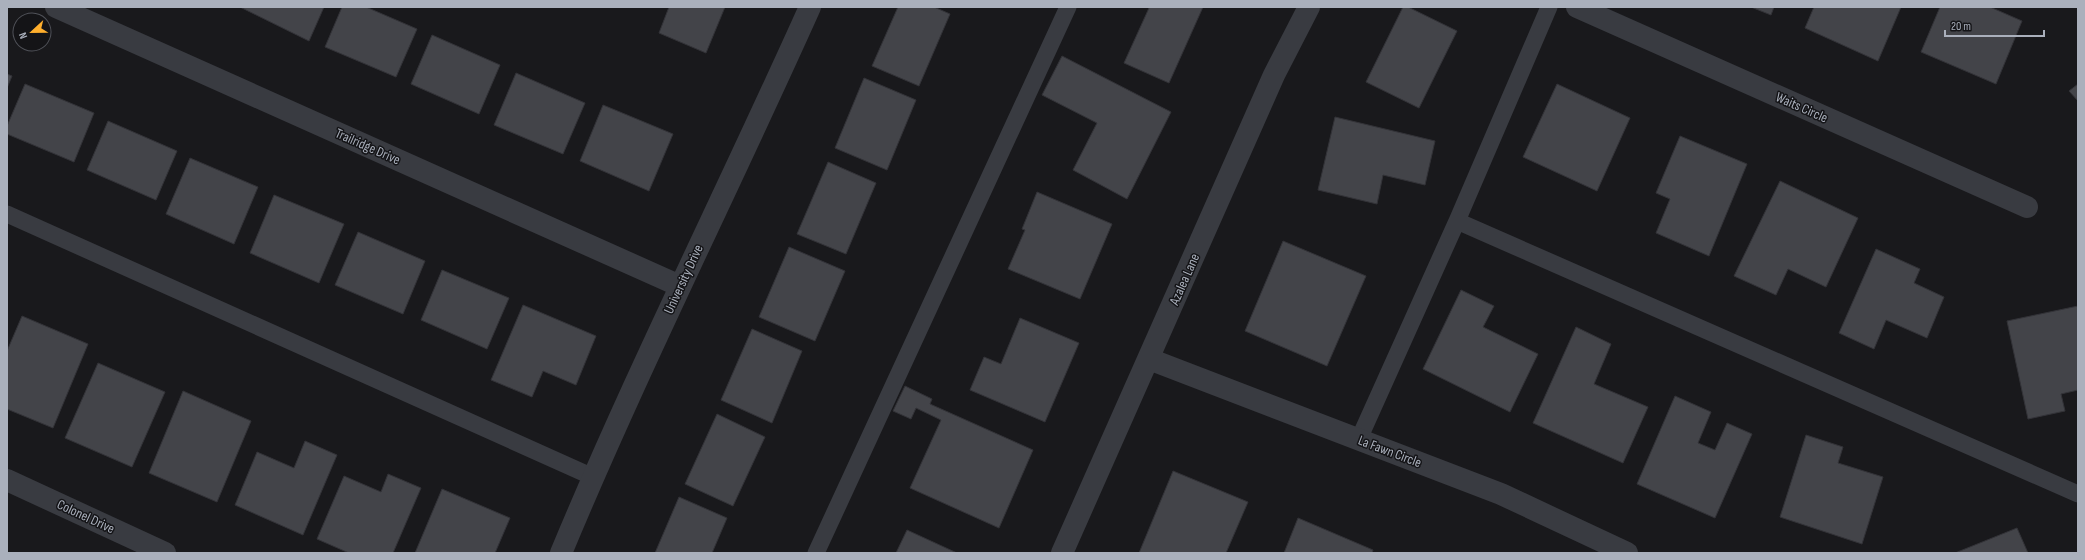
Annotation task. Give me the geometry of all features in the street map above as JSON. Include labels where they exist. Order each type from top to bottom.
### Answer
[{"type":"street","name":"Trailridge Drive","points":[[56,7],[680,286]]},
{"type":"street","name":"University Drive","points":[[561,553],[593,477],[680,286],[771,95],[810,7]]},
{"type":"street","name":"Azalea Lane","points":[[1062,553],[1274,75],[1309,7]]},
{"type":"street","name":"Waits Circle","points":[[1577,7],[2027,206]]},
{"type":"street","name":"La Fawn Circle","points":[[1149,359],[1501,494],[1627,553]]},
{"type":"street","name":"Colonel Drive","points":[[7,480],[165,553]]},
{"type":"lane","points":[[816,553],[1068,7]]},
{"type":"lane","points":[[1359,440],[1457,221],[1549,7]]},
{"type":"lane","points":[[7,214],[593,477]]},
{"type":"lane","points":[[1457,221],[2078,494]]},
{"type":"building","points":[[240,7],[324,7],[309,41]]},
{"type":"building","points":[[342,7],[366,7],[417,29],[396,77],[325,47]]},
{"type":"building","points":[[669,7],[725,7],[706,53],[659,33]]},
{"type":"building","points":[[898,7],[934,7],[950,14],[919,86],[872,66]]},
{"type":"building","points":[[1146,7],[1203,7],[1169,83],[1124,63],[1149,8]]},
{"type":"building","points":[[1403,7],[1408,7],[1457,31],[1419,108],[1366,82]]},
{"type":"building","points":[[1751,7],[1774,7],[1771,15]]},
{"type":"building","points":[[1814,7],[1901,7],[1878,61],[1805,28]]},
{"type":"building","points":[[1940,7],[1990,7],[2022,21],[1996,84],[1921,52]]},
{"type":"building","points":[[432,35],[500,65],[479,114],[411,84]]},
{"type":"building","points":[[1062,56],[1171,112],[1127,199],[1073,170],[1097,123],[1042,95]]},
{"type":"building","points":[[516,73],[585,103],[563,154],[494,125]]},
{"type":"building","points":[[7,74],[12,76],[7,88]]},
{"type":"building","points":[[864,78],[916,100],[887,170],[835,148]]},
{"type":"building","points":[[25,84],[94,113],[74,162],[7,134],[7,126]]},
{"type":"building","points":[[1557,84],[1630,118],[1597,191],[1523,157]]},
{"type":"building","points":[[2078,84],[2078,101],[2069,91]]},
{"type":"building","points":[[603,105],[673,134],[649,191],[580,161]]},
{"type":"building","points":[[1335,117],[1435,141],[1425,185],[1383,175],[1377,204],[1318,190]]},
{"type":"building","points":[[108,121],[177,151],[156,200],[87,170]]},
{"type":"building","points":[[1680,136],[1747,164],[1709,256],[1656,233],[1670,199],[1656,193]]},
{"type":"building","points":[[190,158],[258,187],[234,244],[166,214]]},
{"type":"building","points":[[828,162],[876,183],[846,254],[797,234]]},
{"type":"building","points":[[1780,181],[1858,218],[1826,287],[1788,269],[1776,295],[1734,276]]},
{"type":"building","points":[[1037,192],[1112,224],[1080,299],[1008,269],[1025,230],[1022,229]]},
{"type":"building","points":[[274,195],[344,224],[319,283],[250,253]]},
{"type":"building","points":[[358,232],[425,261],[403,314],[335,285]]},
{"type":"building","points":[[1283,241],[1366,276],[1327,366],[1245,331]]},
{"type":"building","points":[[789,247],[845,271],[815,341],[759,317]]},
{"type":"building","points":[[1876,249],[1920,269],[1914,283],[1944,297],[1927,338],[1886,320],[1874,349],[1839,333]]},
{"type":"building","points":[[442,270],[509,298],[487,349],[421,320]]},
{"type":"building","points":[[1461,290],[1494,306],[1483,327],[1538,354],[1510,412],[1423,369]]},
{"type":"building","points":[[523,305],[596,336],[576,385],[543,371],[532,397],[491,380]]},
{"type":"building","points":[[2078,306],[2078,390],[2061,394],[2065,411],[2028,419],[2007,321]]},
{"type":"building","points":[[22,316],[88,344],[53,428],[7,409],[7,351]]},
{"type":"building","points":[[1020,318],[1079,343],[1045,422],[970,390],[984,357],[1001,364]]},
{"type":"building","points":[[1576,327],[1611,344],[1594,384],[1648,407],[1623,463],[1533,423]]},
{"type":"building","points":[[752,329],[802,351],[772,423],[721,400]]},
{"type":"building","points":[[98,363],[165,392],[132,467],[65,438]]},
{"type":"building","points":[[905,386],[932,399],[930,404],[1033,450],[999,528],[910,488],[941,420],[916,408],[911,419],[893,411]]},
{"type":"building","points":[[183,391],[251,421],[217,502],[149,473]]},
{"type":"building","points":[[1675,396],[1711,412],[1698,443],[1715,450],[1727,423],[1752,434],[1715,518],[1637,484]]},
{"type":"building","points":[[717,414],[765,437],[733,506],[685,484]]},
{"type":"building","points":[[1806,435],[1843,447],[1838,463],[1883,477],[1862,544],[1780,517]]},
{"type":"building","points":[[305,441],[337,455],[303,535],[235,505],[257,452],[294,468]]},
{"type":"building","points":[[1173,471],[1248,502],[1226,553],[1139,553]]},
{"type":"building","points":[[388,474],[421,488],[393,553],[349,553],[317,539],[344,476],[381,492]]},
{"type":"building","points":[[442,489],[510,518],[495,553],[415,553]]},
{"type":"building","points":[[679,497],[727,518],[712,553],[655,553]]},
{"type":"building","points":[[1298,518],[1373,550],[1372,553],[1284,553]]},
{"type":"building","points":[[2017,528],[2028,553],[1955,553]]},
{"type":"building","points":[[907,530],[957,553],[896,553]]}]
